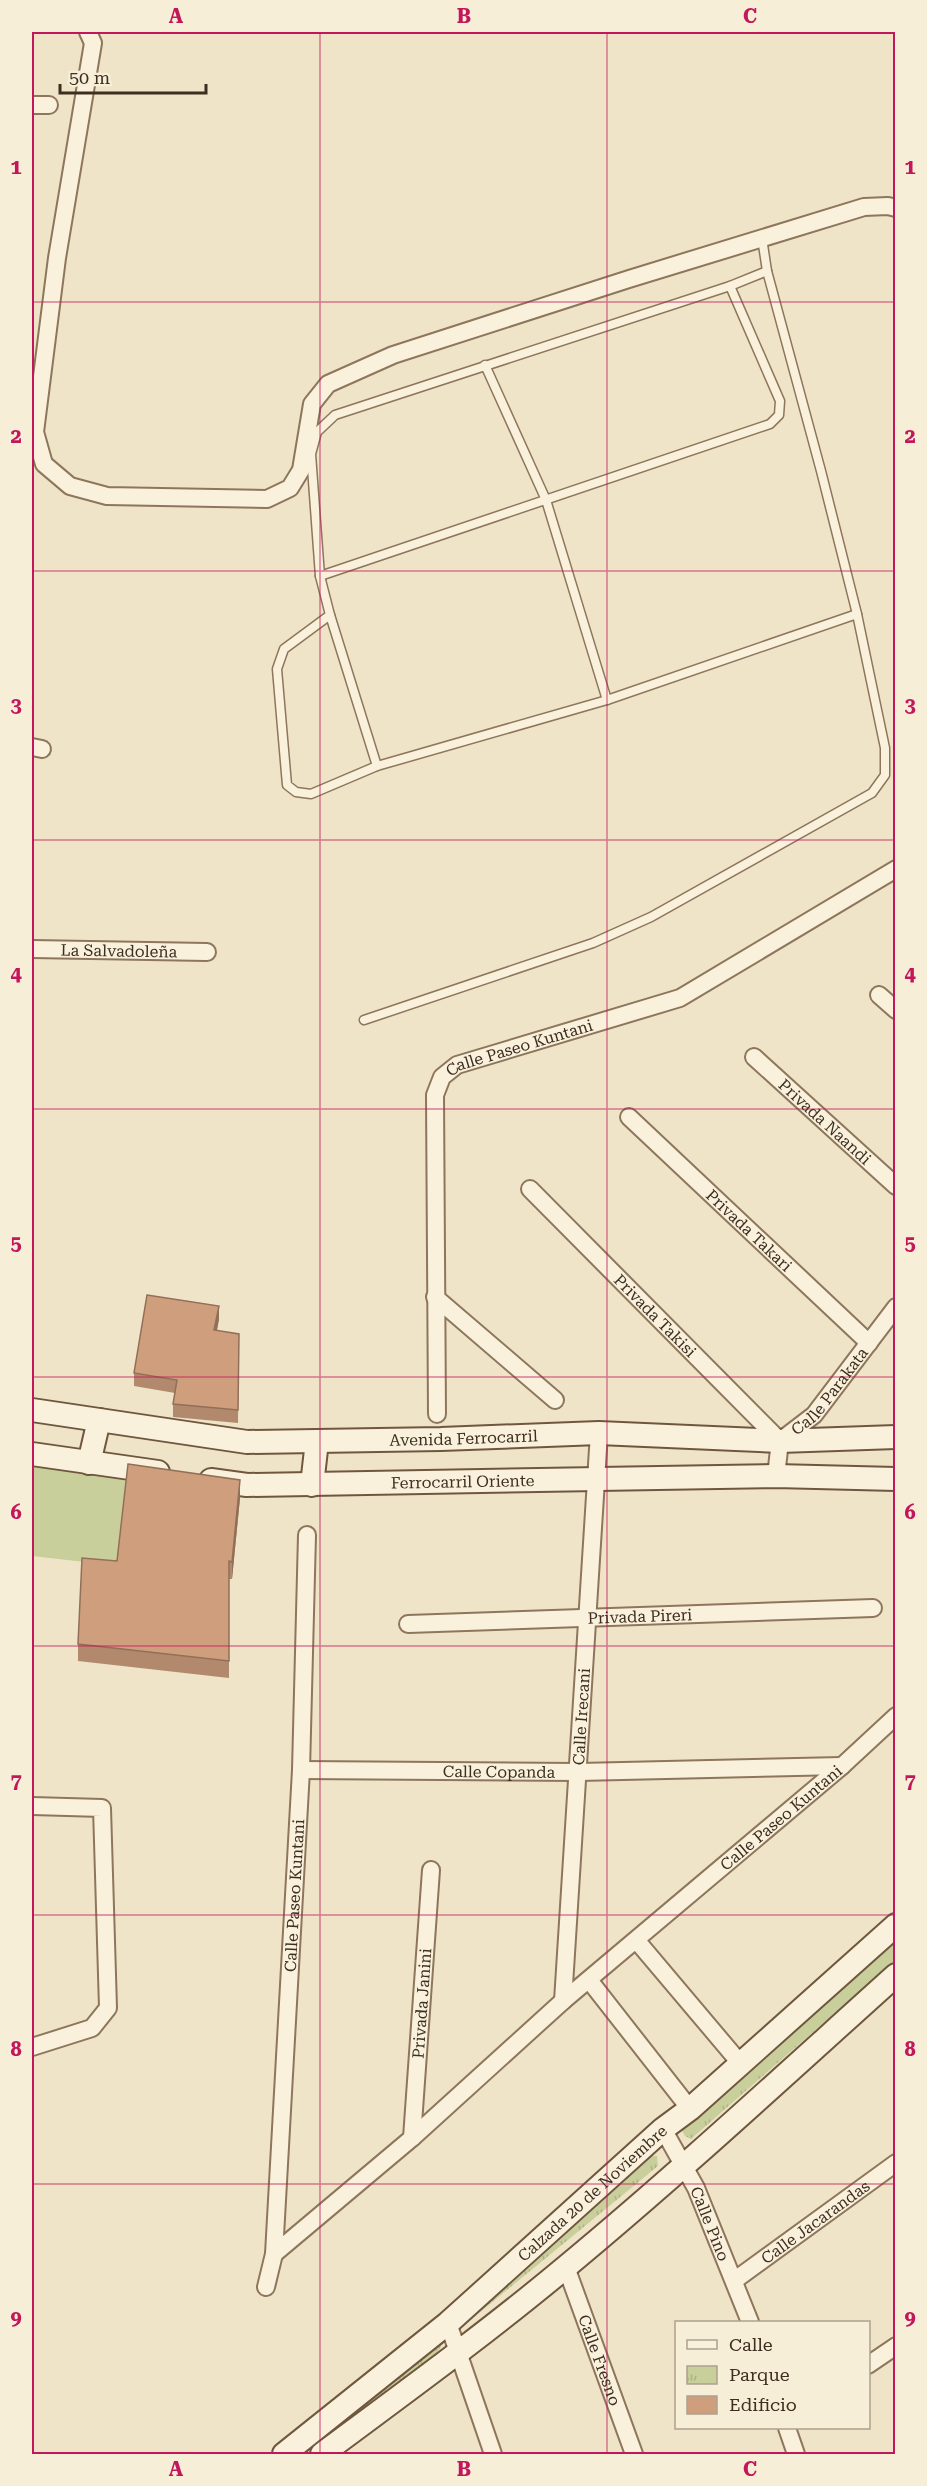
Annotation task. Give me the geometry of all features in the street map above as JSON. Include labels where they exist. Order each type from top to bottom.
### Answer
[{"type":"main road","name":"Avenida Ferrocarril","points":[[32,1410],[247,1442],[599,1433],[780,1441],[896,1437]]},
{"type":"main road","points":[[89,1462],[99,1420]]},
{"type":"main road","points":[[312,1485],[316,1441]]},
{"type":"main road","name":"Ferrocarril Oriente","points":[[32,1454],[247,1485],[595,1481],[776,1476],[896,1479]]},
{"type":"main road","name":"Calzada 20 de Noviembre","points":[[284,2454],[448,2323],[663,2129],[690,2109],[896,1925]]},
{"type":"main road","points":[[322,2454],[566,2267],[896,1975]]},
{"type":"street","points":[[88,32],[93,43],[57,258],[35,432],[44,464],[70,486],[107,496],[267,499],[290,488],[301,470],[312,404],[328,384],[393,355],[762,238],[864,207],[896,208]]},
{"type":"street","points":[[32,105],[49,105]]},
{"type":"street","name":"Calle Paseo Kuntani","points":[[437,1414],[435,1095],[442,1077],[457,1065],[680,998],[896,869]]},
{"type":"street","name":"La Salvadoleña","points":[[32,949],[207,952]]},
{"type":"street","points":[[879,995],[896,1010]]},
{"type":"street","name":"Privada Naandi","points":[[754,1057],[896,1186]]},
{"type":"street","name":"Privada Takari","points":[[628,1117],[869,1343]]},
{"type":"street","name":"Privada Takisi","points":[[530,1189],[780,1441]]},
{"type":"street","points":[[435,1297],[555,1400]]},
{"type":"street","name":"Calle Parakata","points":[[776,1476],[780,1441],[814,1415],[896,1307]]},
{"type":"street","name":"Calle Irecani","points":[[563,2001],[599,1433]]},
{"type":"street","name":"Calle Paseo Kuntani","points":[[266,2287],[274,2254],[301,1770],[307,1535]]},
{"type":"street","name":"Privada Pireri","points":[[408,1624],[873,1608]]},
{"type":"street","name":"Calle Paseo Kuntani","points":[[274,2254],[412,2138],[563,2001],[842,1766],[896,1716]]},
{"type":"street","name":"Calle Copanda","points":[[301,1770],[579,1773],[842,1766]]},
{"type":"street","points":[[32,1806],[102,1808],[108,2008],[92,2028],[32,2047]]},
{"type":"street","name":"Privada Janini","points":[[412,2138],[431,1870]]},
{"type":"street","points":[[637,1941],[740,2063]]},
{"type":"street","points":[[589,1980],[690,2109]]},
{"type":"street","name":"Calle Pino","points":[[663,2129],[685,2164],[735,2280],[750,2321]]},
{"type":"street","name":"Calle Jacarandas","points":[[735,2280],[896,2163]]},
{"type":"street","name":"Calle Fresno","points":[[566,2267],[634,2454]]},
{"type":"street","points":[[448,2323],[493,2454]]},
{"type":"street","points":[[870,2364],[896,2346]]},
{"type":"street","points":[[788,2429],[796,2454]]},
{"type":"lane","points":[[364,1020],[593,943],[651,917],[872,793],[885,775],[885,748],[857,614],[767,271],[762,238]]},
{"type":"lane","points":[[377,766],[320,576],[311,454],[317,432],[335,415],[730,286],[767,271]]},
{"type":"lane","points":[[320,576],[770,424],[779,415],[780,401],[730,286]]},
{"type":"lane","points":[[485,365],[546,500],[607,700]]},
{"type":"lane","points":[[330,615],[284,649],[277,669],[287,785],[296,792],[311,794],[377,766],[607,700],[857,614]]},
{"type":"green space","points":[[32,1459],[129,1473],[119,1566],[32,1556]]},
{"type":"green space","points":[[895,1935],[895,1960],[691,2139],[685,2136],[679,2126]]},
{"type":"green space","points":[[648,2155],[657,2156],[658,2166],[462,2327],[455,2321]]},
{"type":"green space","points":[[447,2338],[431,2361],[301,2454]]},
{"type":"building","points":[[147,1295],[219,1306],[214,1330],[239,1334],[238,1410],[173,1404],[177,1380],[134,1373]]},
{"type":"building","points":[[128,1464],[240,1480],[232,1562],[229,1561],[229,1661],[78,1644],[82,1558],[117,1561]]}]
